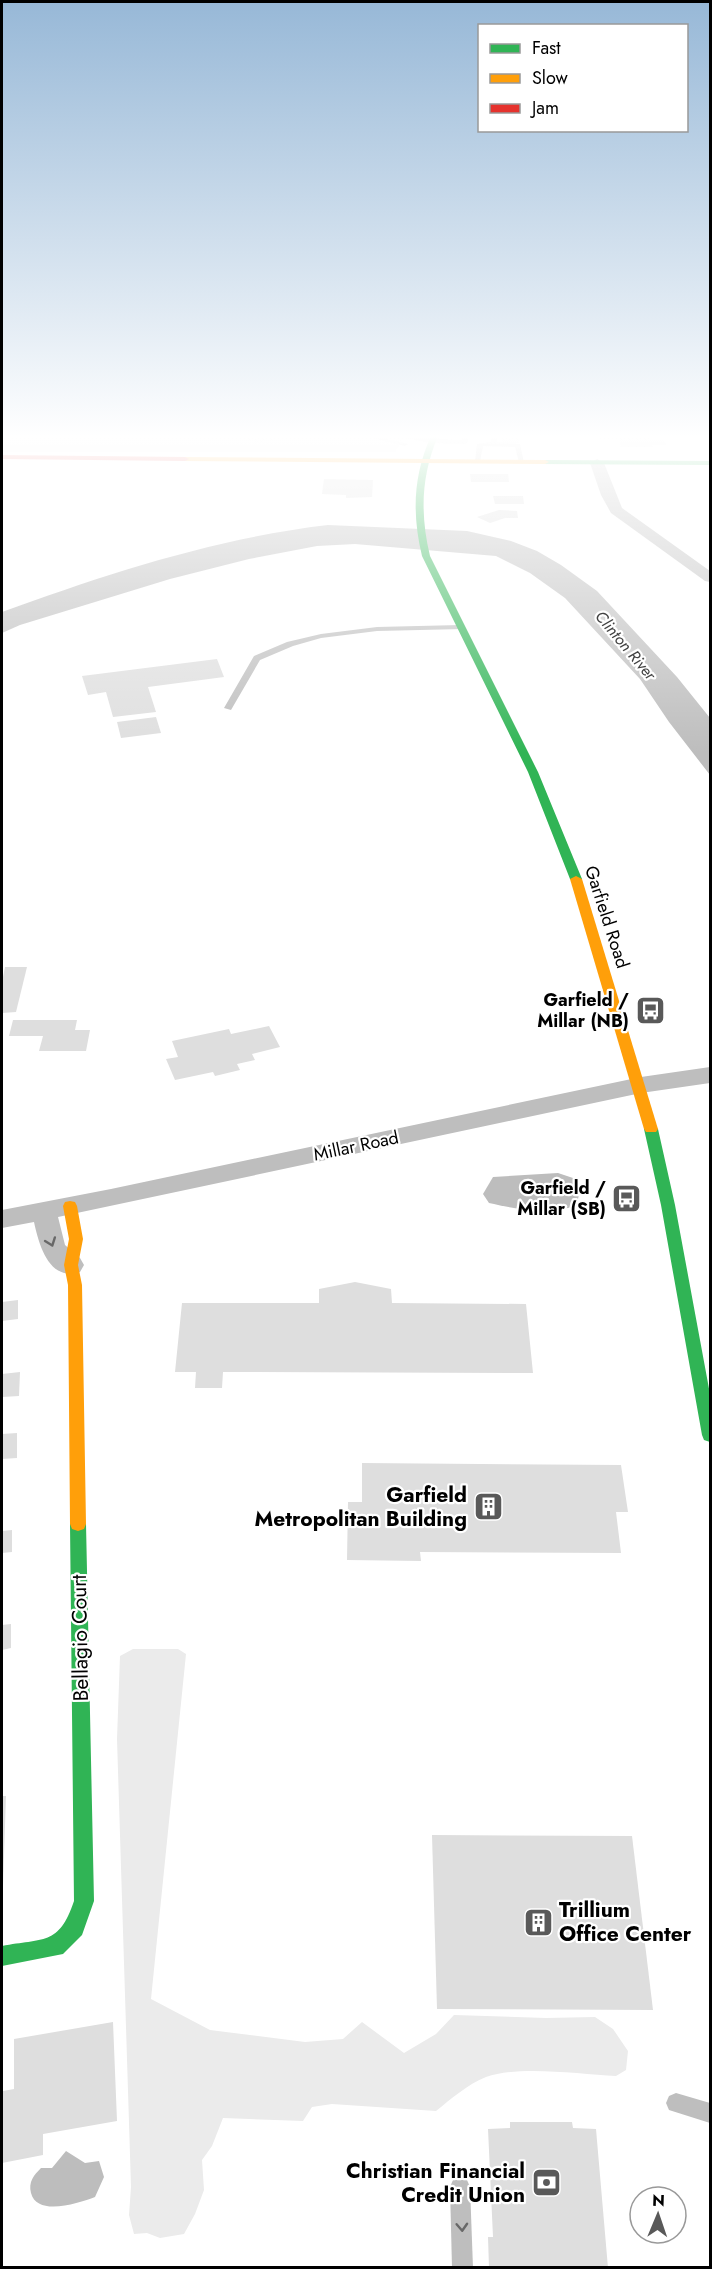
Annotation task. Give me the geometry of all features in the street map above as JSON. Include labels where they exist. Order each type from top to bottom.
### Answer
[{"type":"main road","name":"Garfield Road","points":[[422,542],[426,556],[460,627],[490,682],[552,817],[576,881],[641,1085],[668,1205],[711,1435]]},
{"type":"main road","name":"Bellagio Court","points":[[2,1956],[56,1947],[75,1928],[84,1901],[75,1285],[71,1265],[76,1248],[70,1206]]},
{"type":"street","points":[[661,542],[711,578]]},
{"type":"street","name":"Millar Road","points":[[2,1219],[641,1085],[711,1074]]},
{"type":"street","points":[[44,1211],[53,1249],[71,1265]]},
{"type":"lane","points":[[228,708],[258,658],[290,644],[321,636],[377,629],[460,627]]},
{"type":"lane","points":[[676,2103],[711,2113]]},
{"type":"lane","points":[[460,2187],[463,2268]]},
{"type":"shaded area","points":[[133,1649],[178,1649],[186,1654],[151,1999],[210,2030],[305,2042],[343,2039],[362,2022],[404,2053],[436,2034],[454,2015],[595,2017],[613,2029],[628,2051],[626,2070],[616,2076],[550,2071],[500,2073],[473,2084],[436,2111],[332,2104],[312,2107],[303,2121],[223,2118],[212,2146],[202,2160],[204,2190],[184,2234],[160,2238],[147,2233],[134,2234],[129,2215],[131,2187],[117,1739],[120,1656]]},
{"type":"water","name":"Clinton River","points":[[231,542],[513,542],[537,551],[597,591],[677,677],[710,718],[710,775],[669,722],[640,679],[565,598],[530,573],[496,556],[355,544],[317,546],[249,559],[170,579],[20,625],[2,633],[2,612],[121,571]]},
{"type":"water","points":[[558,1173],[573,1178],[579,1196],[575,1206],[544,1211],[521,1209],[489,1203],[483,1194],[493,1177]]},
{"type":"water","points":[[66,2151],[85,2163],[99,2161],[104,2177],[95,2197],[69,2205],[41,2205],[31,2193],[32,2179],[41,2168],[52,2168]]},
{"type":"building","points":[[217,659],[224,677],[148,687],[156,712],[113,717],[106,692],[88,695],[82,676]]},
{"type":"building","points":[[156,717],[161,733],[121,738],[117,722]]},
{"type":"building","points":[[5,967],[27,967],[16,1012],[2,1013],[2,982]]},
{"type":"building","points":[[13,1020],[77,1020],[75,1030],[90,1030],[86,1051],[39,1051],[43,1036],[9,1036]]},
{"type":"building","points":[[269,1026],[280,1047],[252,1054],[255,1060],[237,1064],[240,1070],[215,1076],[213,1072],[175,1080],[166,1059],[178,1057],[172,1041],[229,1029],[231,1034]]},
{"type":"building","points":[[355,1282],[391,1289],[392,1303],[526,1304],[533,1373],[223,1372],[222,1388],[195,1388],[196,1372],[175,1372],[182,1303],[319,1303],[319,1289]]},
{"type":"building","points":[[18,1300],[18,1319],[2,1321],[2,1302]]},
{"type":"building","points":[[20,1372],[19,1396],[2,1397],[2,1374]]},
{"type":"building","points":[[17,1433],[17,1458],[2,1459],[2,1434]]},
{"type":"building","name":"Garfield Metropolitan Building","points":[[362,1463],[621,1465],[628,1512],[616,1512],[621,1553],[420,1552],[421,1561],[347,1560],[348,1502],[362,1502]]},
{"type":"building","points":[[12,1530],[12,1552],[2,1553],[2,1531]]},
{"type":"building","points":[[11,1624],[11,1648],[2,1650],[2,1625]]},
{"type":"building","points":[[2,1796],[6,1796],[3,1885],[2,1885]]},
{"type":"building","name":"Trillium Office Center","points":[[432,1835],[632,1836],[653,2010],[437,2009]]},
{"type":"building","points":[[113,2022],[117,2121],[43,2134],[43,2155],[2,2163],[3,2091],[14,2089],[14,2039]]},
{"type":"building","name":"Christian Financial Credit Union","points":[[510,2122],[572,2122],[573,2128],[596,2129],[608,2268],[489,2268],[488,2237],[493,2237],[488,2129],[510,2128]]},
{"type":"traffic: fast","points":[[422,542],[426,556],[533,772],[576,879]]},
{"type":"traffic: fast","points":[[651,1129],[668,1205],[710,1435]]},
{"type":"traffic: fast","points":[[2,1956],[56,1947],[75,1928],[84,1901],[78,1524]]},
{"type":"traffic: slow","points":[[576,879],[651,1129]]},
{"type":"traffic: slow","points":[[70,1206],[76,1239],[71,1265],[75,1285],[78,1524]]},
{"type":"place","name":"Garfield / Millar (NB)","points":[[650,1010]]},
{"type":"place","name":"Garfield / Millar (SB)","points":[[627,1198]]},
{"type":"place","name":"Garfield Metropolitan Building","points":[[488,1507]]},
{"type":"place","name":"Trillium Office Center","points":[[538,1922]]},
{"type":"place","name":"Christian Financial Credit Union","points":[[546,2183]]}]
